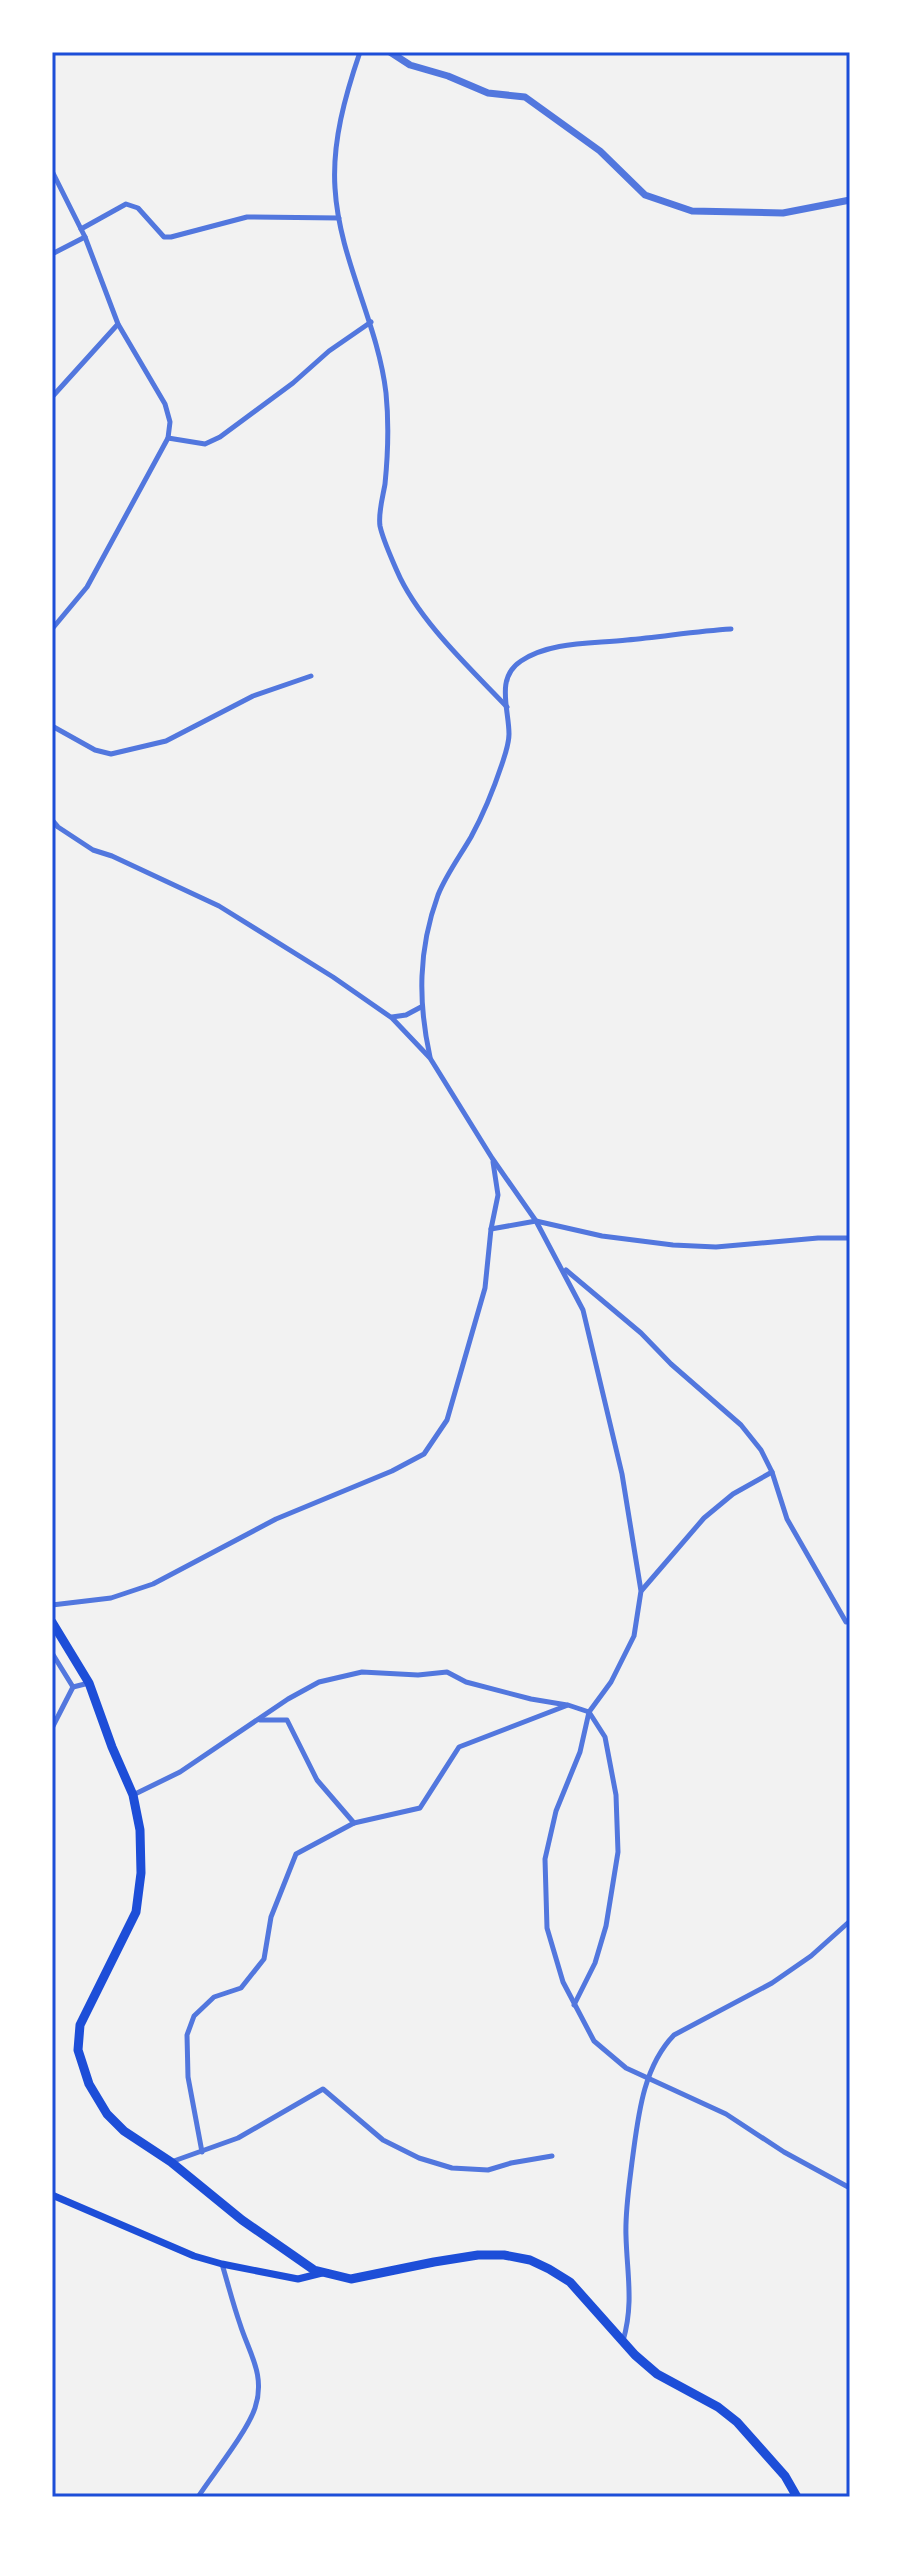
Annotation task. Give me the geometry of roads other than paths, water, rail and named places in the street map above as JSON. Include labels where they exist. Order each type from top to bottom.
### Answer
[{"type":"highway","points":[[52,1622],[89,1683],[133,1795],[140,1830],[141,1873],[136,1912],[80,2025],[78,2050],[89,2084],[107,2114],[124,2131],[171,2162],[242,2220],[314,2270],[351,2279],[478,2255],[504,2255],[530,2260],[570,2282],[635,2355],[657,2374],[718,2407],[737,2422],[785,2476],[797,2497]]},
{"type":"main road","points":[[52,2195],[194,2256],[222,2264],[298,2279],[328,2272]]},
{"type":"street","points":[[360,52],[337,139],[335,190],[339,218],[382,359],[388,417],[380,524],[399,574],[423,612],[455,653],[507,707]]},
{"type":"street","points":[[390,52],[410,65],[448,76],[488,93],[525,97],[600,151],[645,195],[692,211],[783,213],[850,200]]},
{"type":"street","points":[[52,171],[85,237],[118,324],[165,404],[170,422],[168,438],[87,587],[52,629]]},
{"type":"street","points":[[81,229],[126,204],[138,208],[164,237],[247,217],[339,218]]},
{"type":"street","points":[[52,254],[85,237]]},
{"type":"street","points":[[168,438],[205,444],[220,437],[371,322]]},
{"type":"street","points":[[52,397],[118,324]]},
{"type":"street","points":[[430,1058],[421,1007],[421,973],[439,894],[473,832],[502,765],[509,738],[505,687],[508,672],[520,661],[535,654],[577,644],[731,629]]},
{"type":"street","points":[[52,726],[95,750],[111,754],[166,741],[253,696],[311,676]]},
{"type":"street","points":[[52,820],[93,850],[219,906],[392,1018],[430,1058],[492,1158],[536,1221],[583,1310],[622,1474],[641,1591],[634,1636],[611,1682],[589,1712],[580,1752],[556,1811],[545,1859],[547,1928],[563,1982],[594,2041],[626,2068],[726,2114],[784,2152],[850,2188]]},
{"type":"street","points":[[392,1018],[421,1007]]},
{"type":"street","points":[[52,1605],[111,1598],[153,1584],[276,1519],[392,1471],[424,1454],[447,1420],[485,1288],[498,1195],[492,1158]]},
{"type":"street","points":[[491,1229],[536,1221],[602,1236],[716,1247],[850,1238]]},
{"type":"street","points":[[563,1268],[641,1333],[671,1364],[741,1425],[761,1450],[772,1472],[787,1519],[846,1622]]},
{"type":"street","points":[[641,1591],[704,1518],[733,1494],[772,1472]]},
{"type":"street","points":[[52,1653],[73,1687]]},
{"type":"street","points":[[52,1663],[61,1665]]},
{"type":"street","points":[[133,1795],[180,1772],[319,1682],[362,1672],[418,1675],[447,1672],[466,1682],[589,1712],[605,1737],[616,1795],[618,1852],[602,1939],[595,1963],[574,2005]]},
{"type":"street","points":[[52,1728],[73,1687],[89,1683]]},
{"type":"street","points":[[202,2152],[188,2077],[187,2035],[194,2016],[214,1997],[241,1988],[264,1959],[271,1917],[296,1854],[354,1823],[420,1808],[459,1747],[568,1705]]},
{"type":"street","points":[[257,1720],[287,1720],[317,1780],[354,1823]]},
{"type":"street","points":[[623,2341],[631,2296],[626,2234],[628,2197],[641,2102],[647,2080],[666,2043],[674,2035],[772,1983],[811,1956],[850,1921]]},
{"type":"street","points":[[171,2162],[238,2138],[323,2089],[383,2140],[419,2158],[452,2168],[488,2170],[552,2156]]},
{"type":"street","points":[[198,2497],[249,2420],[257,2398],[255,2358],[242,2331],[222,2264]]}]
